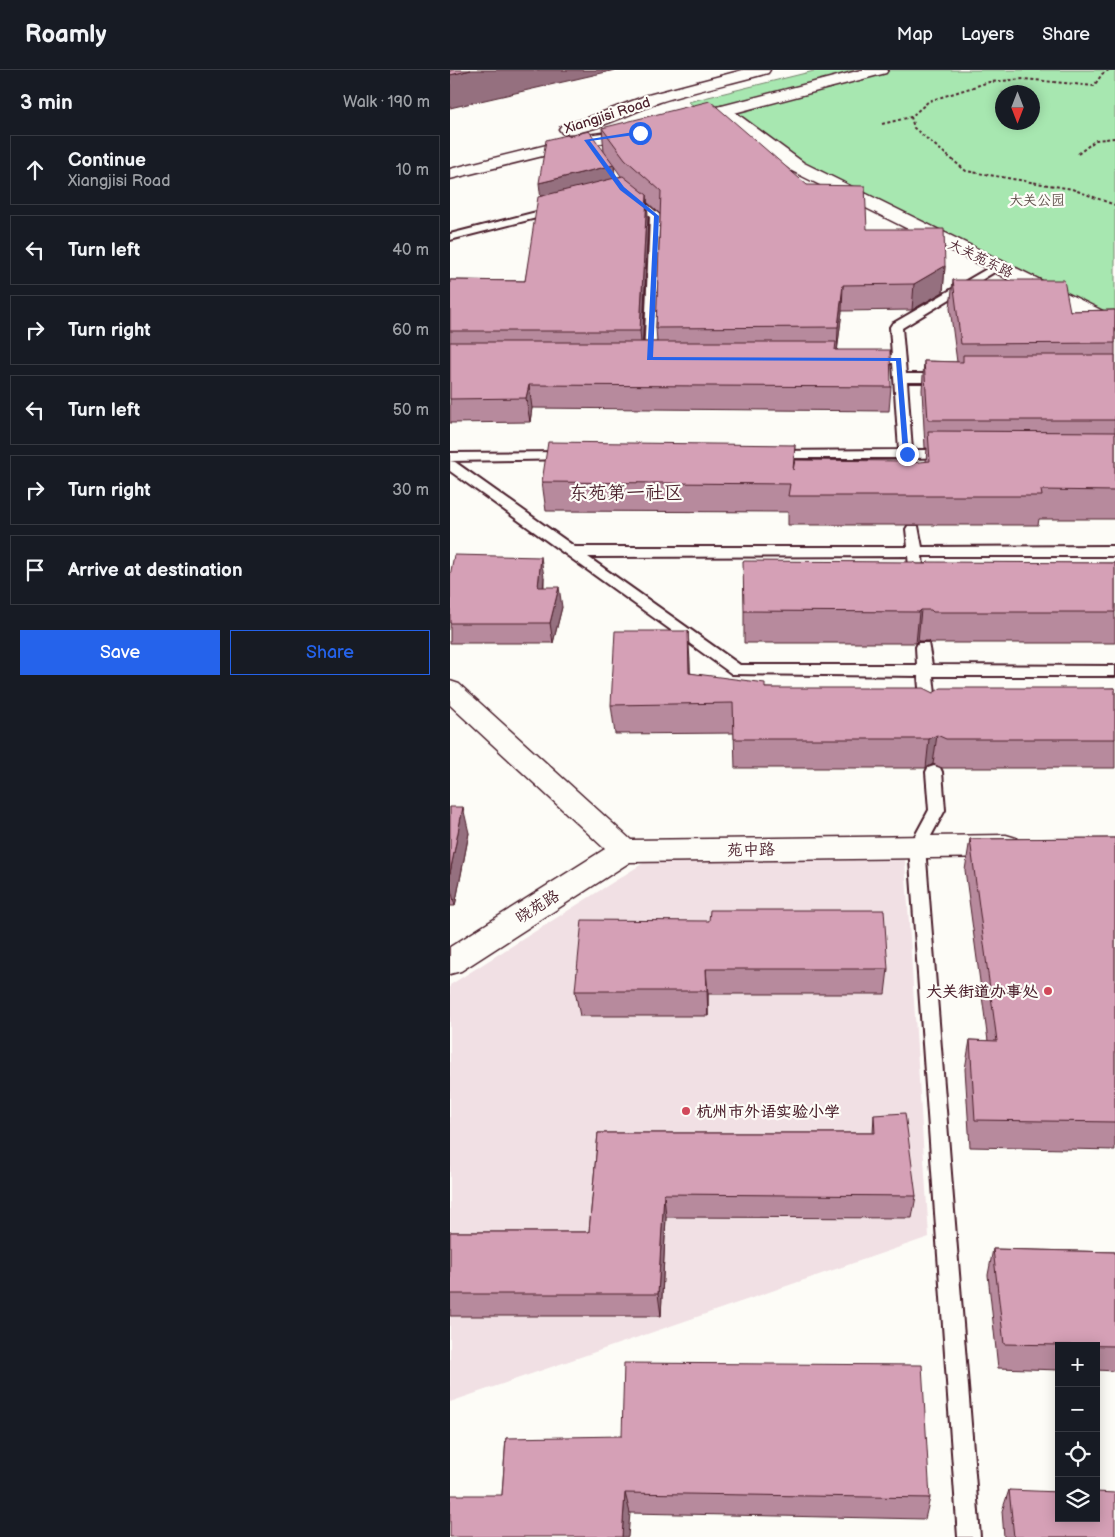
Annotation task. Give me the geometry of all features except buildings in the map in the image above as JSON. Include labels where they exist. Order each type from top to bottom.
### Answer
[{"type":"street","points":[[662,121],[839,70]]},
{"type":"street","name":"Xiangjisi Road","points":[[516,141],[640,133],[662,121],[722,111],[880,70]]},
{"type":"street","name":"Xiangjisi Road","points":[[450,174],[590,137],[654,99],[768,75]]},
{"type":"street","name":"大关苑东路","points":[[722,111],[798,167],[1115,325]]},
{"type":"street","points":[[450,690],[625,851]]},
{"type":"street","name":"苑中路","points":[[625,851],[1036,846]]},
{"type":"street","name":"晓苑路","points":[[450,962],[625,851]]},
{"type":"lane","points":[[622,192],[656,216],[650,359]]},
{"type":"lane","points":[[450,237],[570,206]]},
{"type":"lane","points":[[909,478],[896,327],[997,266]]},
{"type":"lane","points":[[859,359],[898,359]]},
{"type":"lane","points":[[900,378],[959,378]]},
{"type":"lane","points":[[758,455],[966,454]]},
{"type":"lane","points":[[450,457],[579,456]]},
{"type":"lane","points":[[450,465],[737,670],[1115,671]]},
{"type":"lane","points":[[913,529],[918,591]]},
{"type":"lane","points":[[571,552],[1115,551]]},
{"type":"lane","points":[[923,647],[929,715]]},
{"type":"lane","points":[[934,772],[937,810],[917,848],[970,1537]]},
{"type":"path","points":[[882,124],[911,117],[929,101],[990,82],[1024,79],[1094,86],[1102,74],[1109,70]]},
{"type":"path","points":[[911,117],[914,128],[966,171],[1063,187],[1115,205]]},
{"type":"path","points":[[1078,154],[1096,140],[1115,138]]},
{"type":"shaded area","name":"杭州市外语实验小学","points":[[905,860],[929,1237],[450,1402],[450,985],[645,862]]},
{"type":"green space","name":"大关公园","points":[[818,70],[1115,70],[1115,325],[798,167],[688,102]]},
{"type":"place","name":"大关街道办事处","points":[[1048,991]]},
{"type":"place","name":"杭州市外语实验小学","points":[[686,1111]]},
{"type":"district","name":"东苑第一社区","points":[[626,492]]},
{"type":"route","points":[[640,133],[587,140],[622,188],[656,216],[650,359],[898,359],[907,454]]}]
